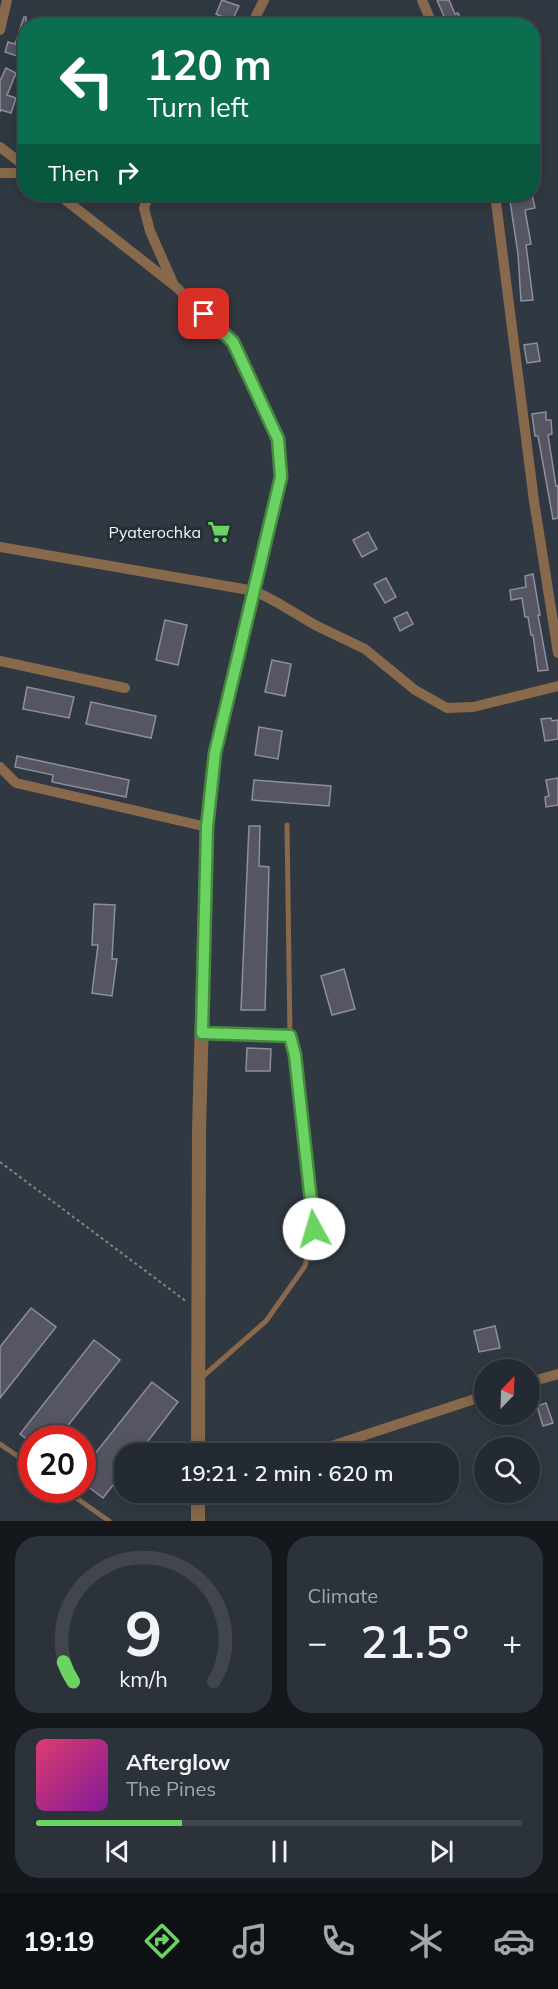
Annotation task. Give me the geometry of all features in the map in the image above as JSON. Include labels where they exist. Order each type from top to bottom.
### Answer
[{"type":"street","points":[[0,30],[7,0]]},
{"type":"street","points":[[255,18],[264,0]]},
{"type":"street","points":[[422,0],[430,18]]},
{"type":"street","points":[[0,147],[18,161]]},
{"type":"street","points":[[0,173],[18,173]]},
{"type":"street","points":[[67,201],[175,286],[233,342],[278,439],[281,477],[215,753],[207,827],[202,1033],[198,1443]]},
{"type":"street","points":[[146,201],[144,208],[150,231],[175,286]]},
{"type":"street","points":[[496,201],[534,501],[558,653]]},
{"type":"street","points":[[0,547],[255,591],[315,625],[365,649],[415,690],[447,708],[473,707],[558,686]]},
{"type":"street","points":[[0,661],[125,688]]},
{"type":"street","points":[[0,767],[16,783],[207,827]]},
{"type":"street","points":[[540,1379],[558,1374]]},
{"type":"street","points":[[341,1443],[474,1399]]},
{"type":"street","points":[[198,1503],[198,1521]]},
{"type":"lane","points":[[198,1380],[266,1321],[305,1266],[314,1229],[295,1055],[290,1036],[286,825]]},
{"type":"lane","points":[[202,1033],[290,1036]]},
{"type":"lane","points":[[0,1444],[18,1456]]},
{"type":"lane","points":[[83,1503],[109,1521]]},
{"type":"path","points":[[0,1162],[199,1311]]},
{"type":"building","points":[[222,0],[239,6],[233,18],[225,18],[216,14]]},
{"type":"building","points":[[437,0],[449,0],[455,14],[458,13],[460,18],[445,18]]},
{"type":"building","points":[[18,35],[18,56],[5,52],[8,42],[15,44]]},
{"type":"building","points":[[6,68],[16,73],[7,95],[16,98],[11,113],[1,110],[0,112],[0,81]]},
{"type":"building","points":[[510,201],[534,201],[535,208],[525,210],[531,244],[526,245],[533,300],[521,301],[518,254]]},
{"type":"building","points":[[537,343],[540,361],[527,363],[524,345]]},
{"type":"building","points":[[546,412],[546,420],[551,420],[552,434],[548,435],[556,486],[558,486],[558,518],[553,519],[532,414]]},
{"type":"building","points":[[368,532],[377,549],[362,557],[353,540]]},
{"type":"building","points":[[533,574],[548,670],[538,671],[533,635],[531,635],[528,617],[525,617],[522,598],[511,600],[510,590],[526,587],[525,576]]},
{"type":"building","points":[[386,578],[396,597],[385,603],[374,584]]},
{"type":"building","points":[[407,612],[413,624],[400,631],[394,618]]},
{"type":"building","points":[[165,620],[187,625],[178,665],[156,660]]},
{"type":"building","points":[[272,660],[291,664],[285,696],[265,692]]},
{"type":"building","points":[[27,687],[74,697],[69,718],[23,709]]},
{"type":"building","points":[[91,702],[156,716],[151,738],[86,724]]},
{"type":"building","points":[[551,718],[552,721],[558,720],[558,739],[545,741],[541,719]]},
{"type":"building","points":[[259,727],[282,731],[278,759],[255,755]]},
{"type":"building","points":[[17,756],[129,780],[126,797],[52,782],[53,775],[15,767]]},
{"type":"building","points":[[558,778],[558,805],[546,807],[545,797],[549,796],[546,780]]},
{"type":"building","points":[[254,780],[331,786],[329,806],[252,800]]},
{"type":"building","points":[[249,826],[260,826],[259,866],[269,867],[265,1010],[241,1010]]},
{"type":"building","points":[[94,904],[115,905],[112,959],[117,959],[112,996],[92,993],[98,945],[92,945]]},
{"type":"building","points":[[344,969],[355,1009],[332,1015],[321,976]]},
{"type":"building","points":[[247,1048],[271,1049],[270,1071],[246,1071]]},
{"type":"building","points":[[31,1308],[56,1327],[0,1398],[0,1347]]},
{"type":"building","points":[[495,1326],[500,1348],[479,1352],[474,1331]]},
{"type":"building","points":[[94,1340],[120,1360],[68,1425],[27,1425]]},
{"type":"building","points":[[152,1382],[178,1402],[146,1443],[114,1443],[114,1484],[103,1498],[96,1493],[96,1452]]},
{"type":"building","points":[[546,1403],[553,1423],[543,1426],[540,1405]]},
{"type":"place","name":"Pyaterochka","points":[[219,532]]},
{"type":"route","points":[[204,314],[233,342],[278,439],[281,477],[215,753],[207,827],[202,1033],[290,1036],[295,1055],[314,1229]]}]
